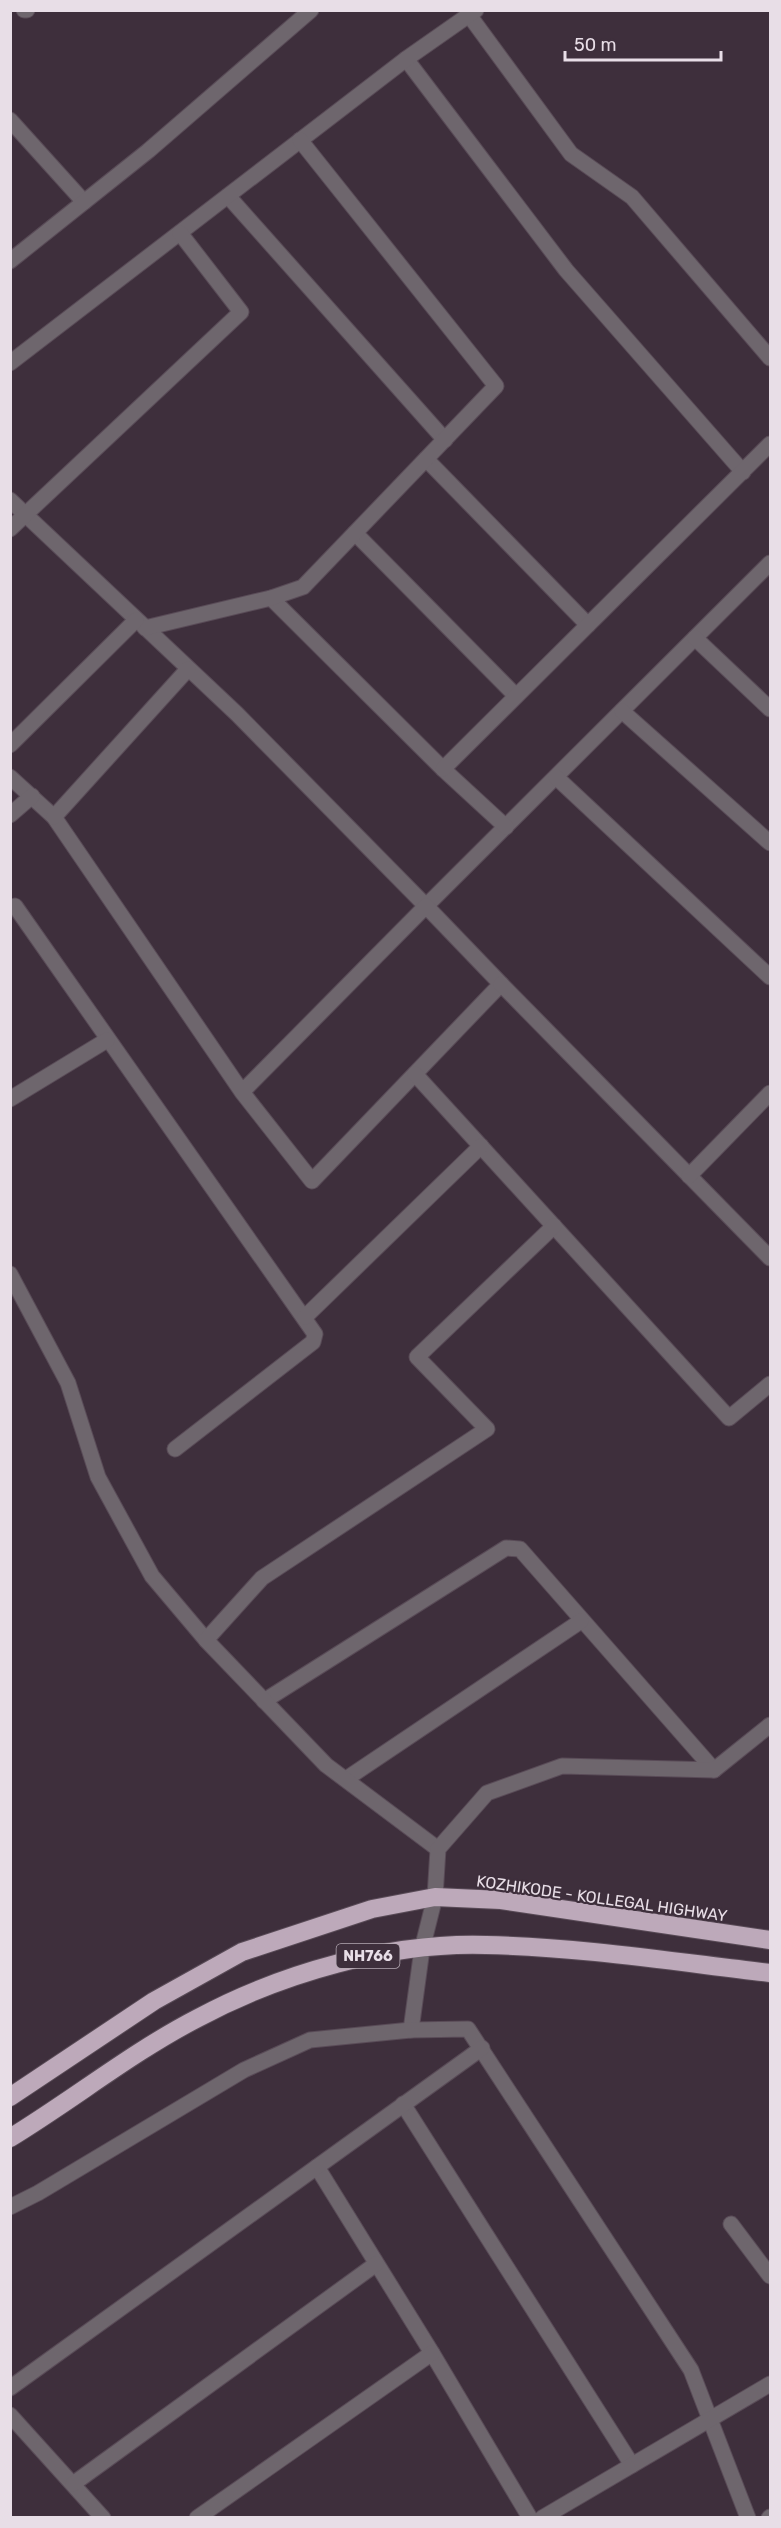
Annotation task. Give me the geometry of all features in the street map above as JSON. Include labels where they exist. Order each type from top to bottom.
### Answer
[{"type":"highway","name":"KOZHIKODE - KOLLEGAL HIGHWAY","points":[[10,2097],[154,2001],[242,1952],[372,1909],[435,1897],[501,1900],[771,1940]]},
{"type":"highway","name":"NH766","points":[[10,2138],[198,2017],[317,1969],[380,1954],[495,1945],[621,1955],[771,1973]]},
{"type":"street","points":[[10,261],[148,151],[311,10]]},
{"type":"street","points":[[10,363],[406,59],[472,13],[571,154],[632,197],[771,358]]},
{"type":"street","points":[[406,59],[566,270],[742,472]]},
{"type":"street","points":[[10,120],[84,202]]},
{"type":"street","points":[[10,744],[141,624],[271,598],[303,587],[496,386],[300,140]]},
{"type":"street","points":[[228,196],[445,440]]},
{"type":"street","points":[[10,529],[241,312],[180,232]]},
{"type":"street","points":[[442,769],[771,444]]},
{"type":"street","points":[[426,459],[588,625]]},
{"type":"street","points":[[10,500],[188,669],[426,906],[689,1176],[768,1249]]},
{"type":"street","points":[[356,533],[516,696]]},
{"type":"street","points":[[242,1092],[771,563]]},
{"type":"street","points":[[271,598],[442,769],[506,827]]},
{"type":"street","points":[[695,638],[771,709]]},
{"type":"street","points":[[54,817],[188,669]]},
{"type":"street","points":[[622,711],[771,843]]},
{"type":"street","points":[[10,777],[54,817],[242,1092],[312,1181],[501,984]]},
{"type":"street","points":[[556,777],[771,977]]},
{"type":"street","points":[[10,815],[32,796]]},
{"type":"street","points":[[15,906],[315,1334],[313,1342],[176,1449]]},
{"type":"street","points":[[10,1099],[107,1040]]},
{"type":"street","points":[[415,1074],[729,1418],[771,1383]]},
{"type":"street","points":[[689,1176],[771,1093]]},
{"type":"street","points":[[304,1317],[481,1146]]},
{"type":"street","points":[[206,1640],[262,1578],[487,1429],[417,1357],[554,1226]]},
{"type":"street","points":[[10,1274],[68,1383],[98,1477],[152,1576],[206,1640],[326,1765],[438,1849]]},
{"type":"street","points":[[264,1701],[506,1548],[520,1549],[714,1770]]},
{"type":"street","points":[[346,1779],[581,1621]]},
{"type":"street","points":[[411,2031],[422,1949],[435,1897],[438,1849],[487,1793],[562,1766],[714,1770],[771,1725]]},
{"type":"street","points":[[10,2207],[38,2193],[244,2070],[310,2040],[411,2031],[468,2029],[691,2370],[748,2517]]},
{"type":"street","points":[[10,2388],[482,2048]]},
{"type":"street","points":[[403,2104],[632,2465]]},
{"type":"street","points":[[317,2167],[530,2517]]},
{"type":"street","points":[[731,2224],[771,2276]]},
{"type":"street","points":[[73,2484],[376,2264]]},
{"type":"street","points":[[197,2517],[432,2353]]},
{"type":"street","points":[[542,2517],[771,2384]]},
{"type":"street","points":[[10,2415],[103,2517]]}]
